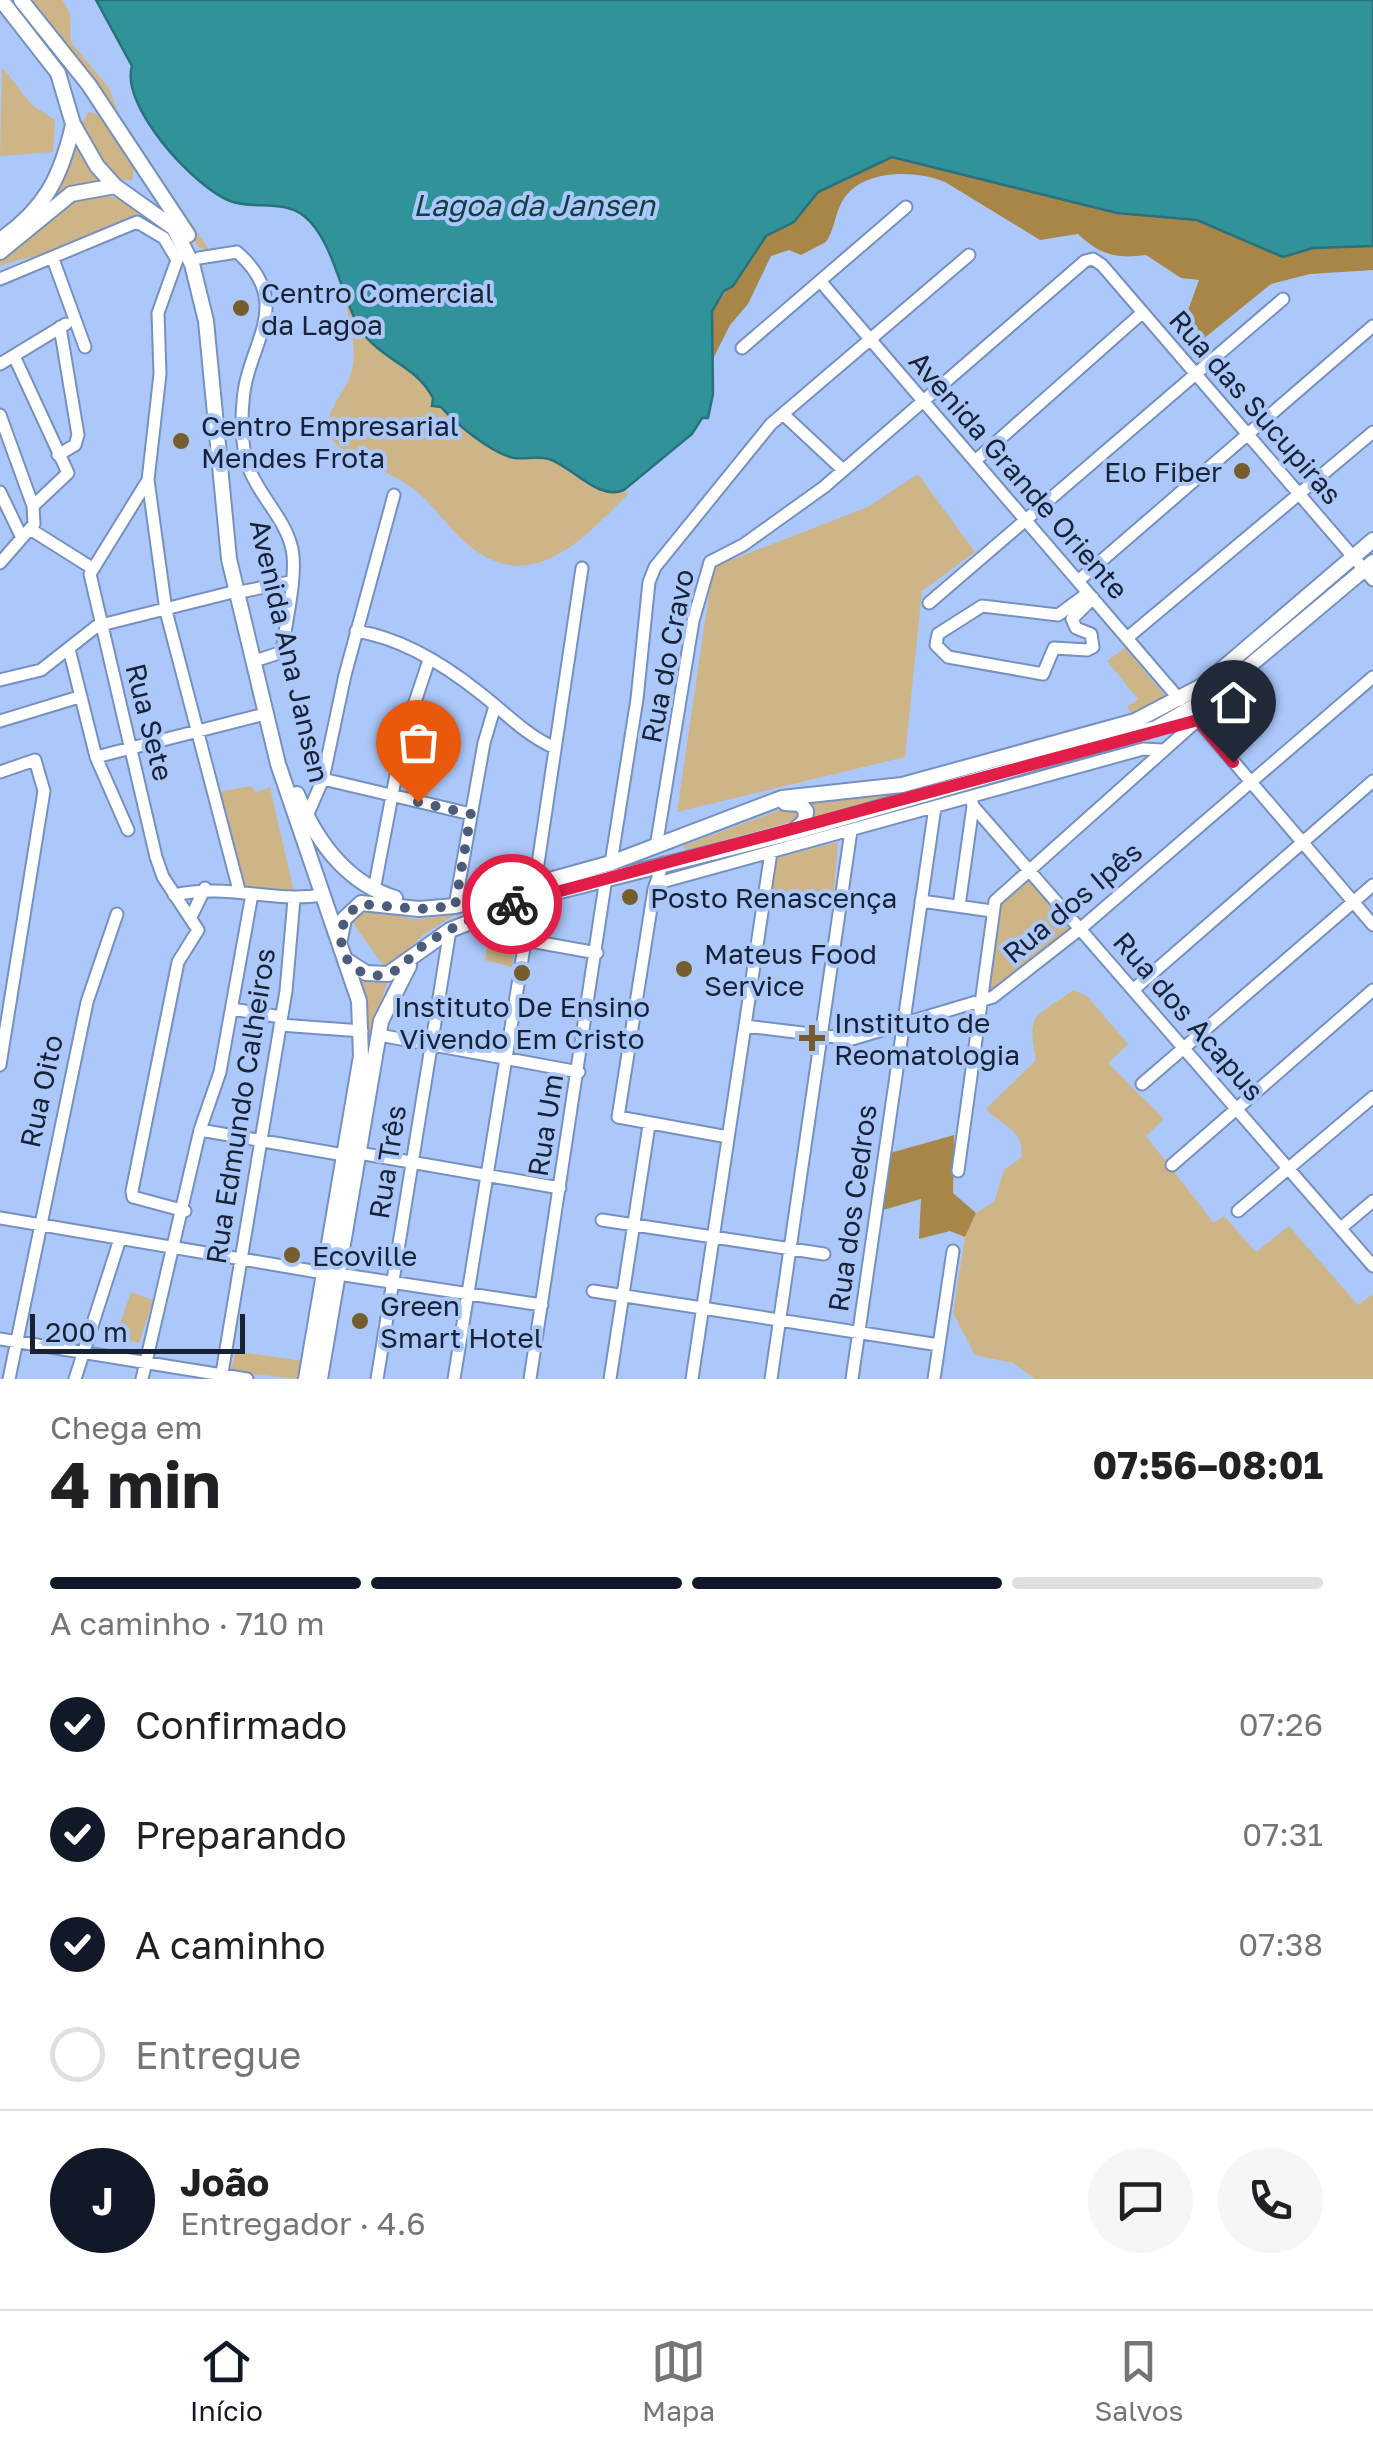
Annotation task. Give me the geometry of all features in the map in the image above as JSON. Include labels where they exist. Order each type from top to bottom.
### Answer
[{"type":"main road","name":"Avenida Ana Jansen","points":[[1,0],[58,73],[73,124],[90,156],[116,187],[174,228],[198,282],[207,335],[225,534],[282,750],[307,816],[344,869],[374,890],[450,906]]},
{"type":"main road","name":"Avenida Ana Jansen","points":[[21,0],[140,159],[199,258],[211,301],[241,591],[265,714],[347,960],[362,1031]]},
{"type":"main road","points":[[0,240],[28,219],[52,191],[63,168],[73,124],[84,108],[106,110]]},
{"type":"main road","points":[[0,252],[71,194],[136,181],[140,159]]},
{"type":"main road","points":[[340,940],[344,919],[361,904],[450,906],[534,891],[609,870],[656,847],[792,796],[902,785],[1106,730],[1180,700],[1202,686],[1373,540]]},
{"type":"main road","points":[[1143,732],[1186,714],[1370,571]]},
{"type":"main road","points":[[609,870],[643,868],[787,834],[1143,732],[1198,720],[1233,680]]},
{"type":"main road","points":[[732,819],[797,803],[804,808],[806,818],[787,834]]},
{"type":"main road","points":[[347,960],[366,973],[388,974],[450,930],[534,891]]},
{"type":"main road","points":[[306,1379],[379,1034],[397,984],[424,949],[450,930]]},
{"type":"main road","points":[[352,1154],[362,1031]]},
{"type":"main road","points":[[320,1379],[331,1274]]},
{"type":"street","points":[[742,348],[906,207]]},
{"type":"street","points":[[0,279],[138,222],[164,238],[177,264],[158,313],[160,374],[148,480],[166,610],[239,890]]},
{"type":"street","points":[[199,258],[236,252],[262,286],[266,328],[242,400],[245,446],[248,466],[291,542],[281,655],[261,659]]},
{"type":"street","name":"Rua Um","points":[[530,1379],[638,699],[651,576],[739,460],[783,414],[968,255]]},
{"type":"street","points":[[53,259],[85,348]]},
{"type":"street","name":"Rua do Cravo","points":[[656,847],[706,569],[716,556],[783,518],[1081,264],[1092,259],[1102,265]]},
{"type":"street","name":"Rua das Sucupiras","points":[[1102,265],[1299,496],[1370,571]]},
{"type":"street","name":"Avenida Grande Oriente","points":[[821,282],[1180,700]]},
{"type":"street","points":[[929,604],[1282,299]]},
{"type":"street","points":[[975,461],[1142,312]]},
{"type":"street","points":[[0,364],[74,320]]},
{"type":"street","points":[[1078,581],[1373,326]]},
{"type":"street","points":[[58,455],[78,440],[60,327]]},
{"type":"street","points":[[14,356],[68,472],[33,506]]},
{"type":"street","points":[[783,414],[842,470]]},
{"type":"street","points":[[0,415],[36,517],[0,563]]},
{"type":"street","points":[[1127,638],[1373,432]]},
{"type":"street","points":[[0,492],[26,533],[92,568],[148,480]]},
{"type":"street","points":[[307,816],[323,779],[356,631],[394,495]]},
{"type":"street","name":"Rua Sete","points":[[92,568],[101,624],[156,857],[174,895],[191,917]]},
{"type":"street","points":[[454,1379],[582,568]]},
{"type":"street","points":[[0,680],[41,670],[101,624],[290,582]]},
{"type":"street","points":[[1090,596],[1072,619],[1076,628],[1093,636],[1093,646],[1087,650],[1054,648],[1043,674],[948,657],[936,645],[938,634],[982,606],[1058,615],[1090,596]]},
{"type":"street","points":[[356,631],[391,638],[430,660],[496,706],[530,736],[555,748]]},
{"type":"street","points":[[70,649],[96,757],[128,830]]},
{"type":"street","points":[[374,890],[403,738],[430,660]]},
{"type":"street","name":"Rua dos Ipês","points":[[746,1026],[852,1039],[980,1003],[1020,980],[1373,677]]},
{"type":"street","points":[[0,721],[79,697]]},
{"type":"street","points":[[450,906],[496,706]]},
{"type":"street","points":[[96,757],[265,714]]},
{"type":"street","points":[[958,1171],[992,911],[999,896],[1198,720],[1373,924]]},
{"type":"street","points":[[658,883],[935,808],[972,802],[1143,749],[1162,750]]},
{"type":"street","points":[[0,772],[32,760],[42,776],[43,805],[0,1064]]},
{"type":"street","points":[[323,779],[471,814]]},
{"type":"street","points":[[1133,990],[1373,780]]},
{"type":"street","points":[[959,906],[972,802]]},
{"type":"street","name":"Rua dos Acapus","points":[[972,802],[1373,1266]]},
{"type":"street","name":"Rua dos Cedros","points":[[852,1379],[935,808]]},
{"type":"street","points":[[770,1379],[851,830]]},
{"type":"street","points":[[692,1379],[771,852]]},
{"type":"street","points":[[663,863],[618,1113],[622,1120],[649,1126],[728,1137]]},
{"type":"street","points":[[643,868],[658,883]]},
{"type":"street","points":[[1142,1084],[1373,885]]},
{"type":"street","points":[[174,895],[205,888],[294,899],[323,894]]},
{"type":"street","points":[[184,1211],[134,1197],[132,1191],[178,962],[198,930],[191,917],[205,888]]},
{"type":"street","points":[[142,1379],[176,1248],[200,1130],[220,1072],[252,894]]},
{"type":"street","name":"Rua Edmundo Calheiros","points":[[221,1377],[280,1021],[294,899]]},
{"type":"street","points":[[922,901],[992,911]]},
{"type":"street","name":"Rua Oito","points":[[10,1379],[38,1226],[87,1002],[118,914]]},
{"type":"street","name":"Rua Três","points":[[377,1379],[450,930]]},
{"type":"street","points":[[525,940],[597,953]]},
{"type":"street","points":[[424,949],[446,953]]},
{"type":"street","points":[[1172,1164],[1373,990]]},
{"type":"street","points":[[232,1009],[280,1021],[362,1031]]},
{"type":"street","points":[[379,1034],[578,1072]]},
{"type":"street","points":[[1238,1212],[1373,1097]]},
{"type":"street","points":[[610,1379],[649,1126]]},
{"type":"street","points":[[200,1130],[560,1188]]},
{"type":"street","points":[[1341,1228],[1373,1200]]},
{"type":"street","points":[[0,1218],[542,1305]]},
{"type":"street","points":[[602,1220],[824,1254]]},
{"type":"street","points":[[75,1379],[120,1240]]},
{"type":"street","points":[[934,1379],[952,1251]]},
{"type":"street","points":[[593,1290],[939,1345]]},
{"type":"street","points":[[0,1339],[247,1379]]},
{"type":"shaded area","points":[[30,0],[62,0],[66,5],[71,42],[109,88],[119,114],[210,251],[198,247],[97,87]]},
{"type":"shaded area","points":[[2,67],[32,105],[55,120],[53,152],[0,156]]},
{"type":"shaded area","points":[[89,112],[104,116],[135,166],[132,180],[116,180],[101,163],[80,125]]},
{"type":"shaded area","points":[[73,139],[106,183],[73,188],[54,201]]},
{"type":"shaded area","points":[[892,157],[1117,213],[1197,220],[1283,257],[1313,248],[1373,246],[1373,270],[1310,274],[1271,284],[1202,340],[1188,333],[1187,313],[1199,280],[1181,278],[1146,255],[1109,254],[1078,234],[1040,240],[945,182],[917,175],[886,175],[859,185],[848,194],[826,242],[801,255],[789,250],[771,256],[748,304],[730,325],[712,361],[712,311],[766,236],[795,222],[818,192]]},
{"type":"shaded area","points":[[102,193],[142,208],[127,225],[112,234],[0,266],[0,258],[73,199]]},
{"type":"shaded area","points":[[341,282],[369,340],[405,365],[459,427],[508,457],[550,459],[592,486],[629,493],[576,543],[535,564],[514,565],[491,559],[467,544],[414,489],[347,453],[329,437],[329,419],[349,379],[353,359]]},
{"type":"shaded area","points":[[918,474],[975,552],[922,591],[905,757],[677,812],[713,567],[868,507]]},
{"type":"shaded area","points":[[1344,574],[1349,580],[1207,696],[1150,725],[816,821],[810,798],[915,784],[1023,760],[1076,744],[1176,702],[1254,655]]},
{"type":"shaded area","points":[[1125,648],[1169,700],[1133,715],[1127,707],[1138,699],[1107,661]]},
{"type":"shaded area","points":[[251,786],[256,792],[270,787],[294,892],[245,887],[219,792]]},
{"type":"shaded area","points":[[785,808],[798,812],[798,820],[685,851],[683,846]]},
{"type":"shaded area","points":[[838,842],[833,900],[770,891],[775,858]]},
{"type":"shaded area","points":[[1027,879],[1071,928],[989,991],[1002,901]]},
{"type":"shaded area","points":[[468,906],[423,935],[390,966],[383,965],[352,922],[367,912],[420,919]]},
{"type":"shaded area","points":[[520,913],[512,967],[485,960],[491,921]]},
{"type":"shaded area","points":[[357,976],[369,981],[388,980],[369,1040]]},
{"type":"shaded area","points":[[1073,990],[1087,996],[1128,1044],[1108,1063],[1164,1119],[1146,1136],[1214,1223],[1224,1216],[1256,1252],[1289,1226],[1358,1305],[1373,1294],[1373,1379],[1035,1379],[1013,1363],[975,1355],[953,1313],[965,1237],[976,1213],[994,1202],[1004,1170],[1021,1158],[1016,1135],[986,1109],[1036,1060],[1032,1032],[1037,1017]]},
{"type":"shaded area","points":[[954,1135],[953,1193],[976,1213],[965,1237],[950,1231],[919,1239],[921,1199],[883,1210],[890,1153]]},
{"type":"shaded area","points":[[131,1292],[153,1300],[139,1343],[116,1336]]},
{"type":"shaded area","points":[[235,1351],[302,1361],[299,1379],[231,1372]]},
{"type":"water","name":"Lagoa da Jansen","points":[[96,0],[1373,0],[1373,246],[1313,248],[1283,257],[1197,220],[1117,213],[892,157],[818,192],[794,222],[766,236],[712,311],[713,394],[708,418],[702,418],[692,434],[624,490],[605,491],[549,459],[501,454],[473,436],[441,407],[432,406],[433,398],[419,379],[366,337],[324,241],[304,216],[287,208],[230,201],[197,179],[163,143],[137,102],[131,83],[132,66]]},
{"type":"way so far","points":[[418,802],[471,814],[455,906],[419,909],[381,902],[361,904],[351,910],[341,925],[340,940],[347,960],[366,973],[388,974],[438,936],[512,904]]},
{"type":"place","name":"Centro Comercial da Lagoa","points":[[241,308]]},
{"type":"place","name":"Centro Empresarial Mendes Frota","points":[[181,441]]},
{"type":"place","name":"Elo Fiber","points":[[1242,471]]},
{"type":"place","name":"Posto Renascença","points":[[630,897]]},
{"type":"place","name":"Mateus Food Service","points":[[684,969]]},
{"type":"place","name":"Instituto De Ensino Vivendo Em Cristo","points":[[522,973]]},
{"type":"place","name":"Instituto de Reomatologia","points":[[812,1038]]},
{"type":"place","name":"Ecoville","points":[[292,1255]]},
{"type":"place","name":"Green Smart Hotel","points":[[360,1321]]},
{"type":"route","points":[[512,904],[794,832],[938,788],[1198,720],[1233,762]]}]
